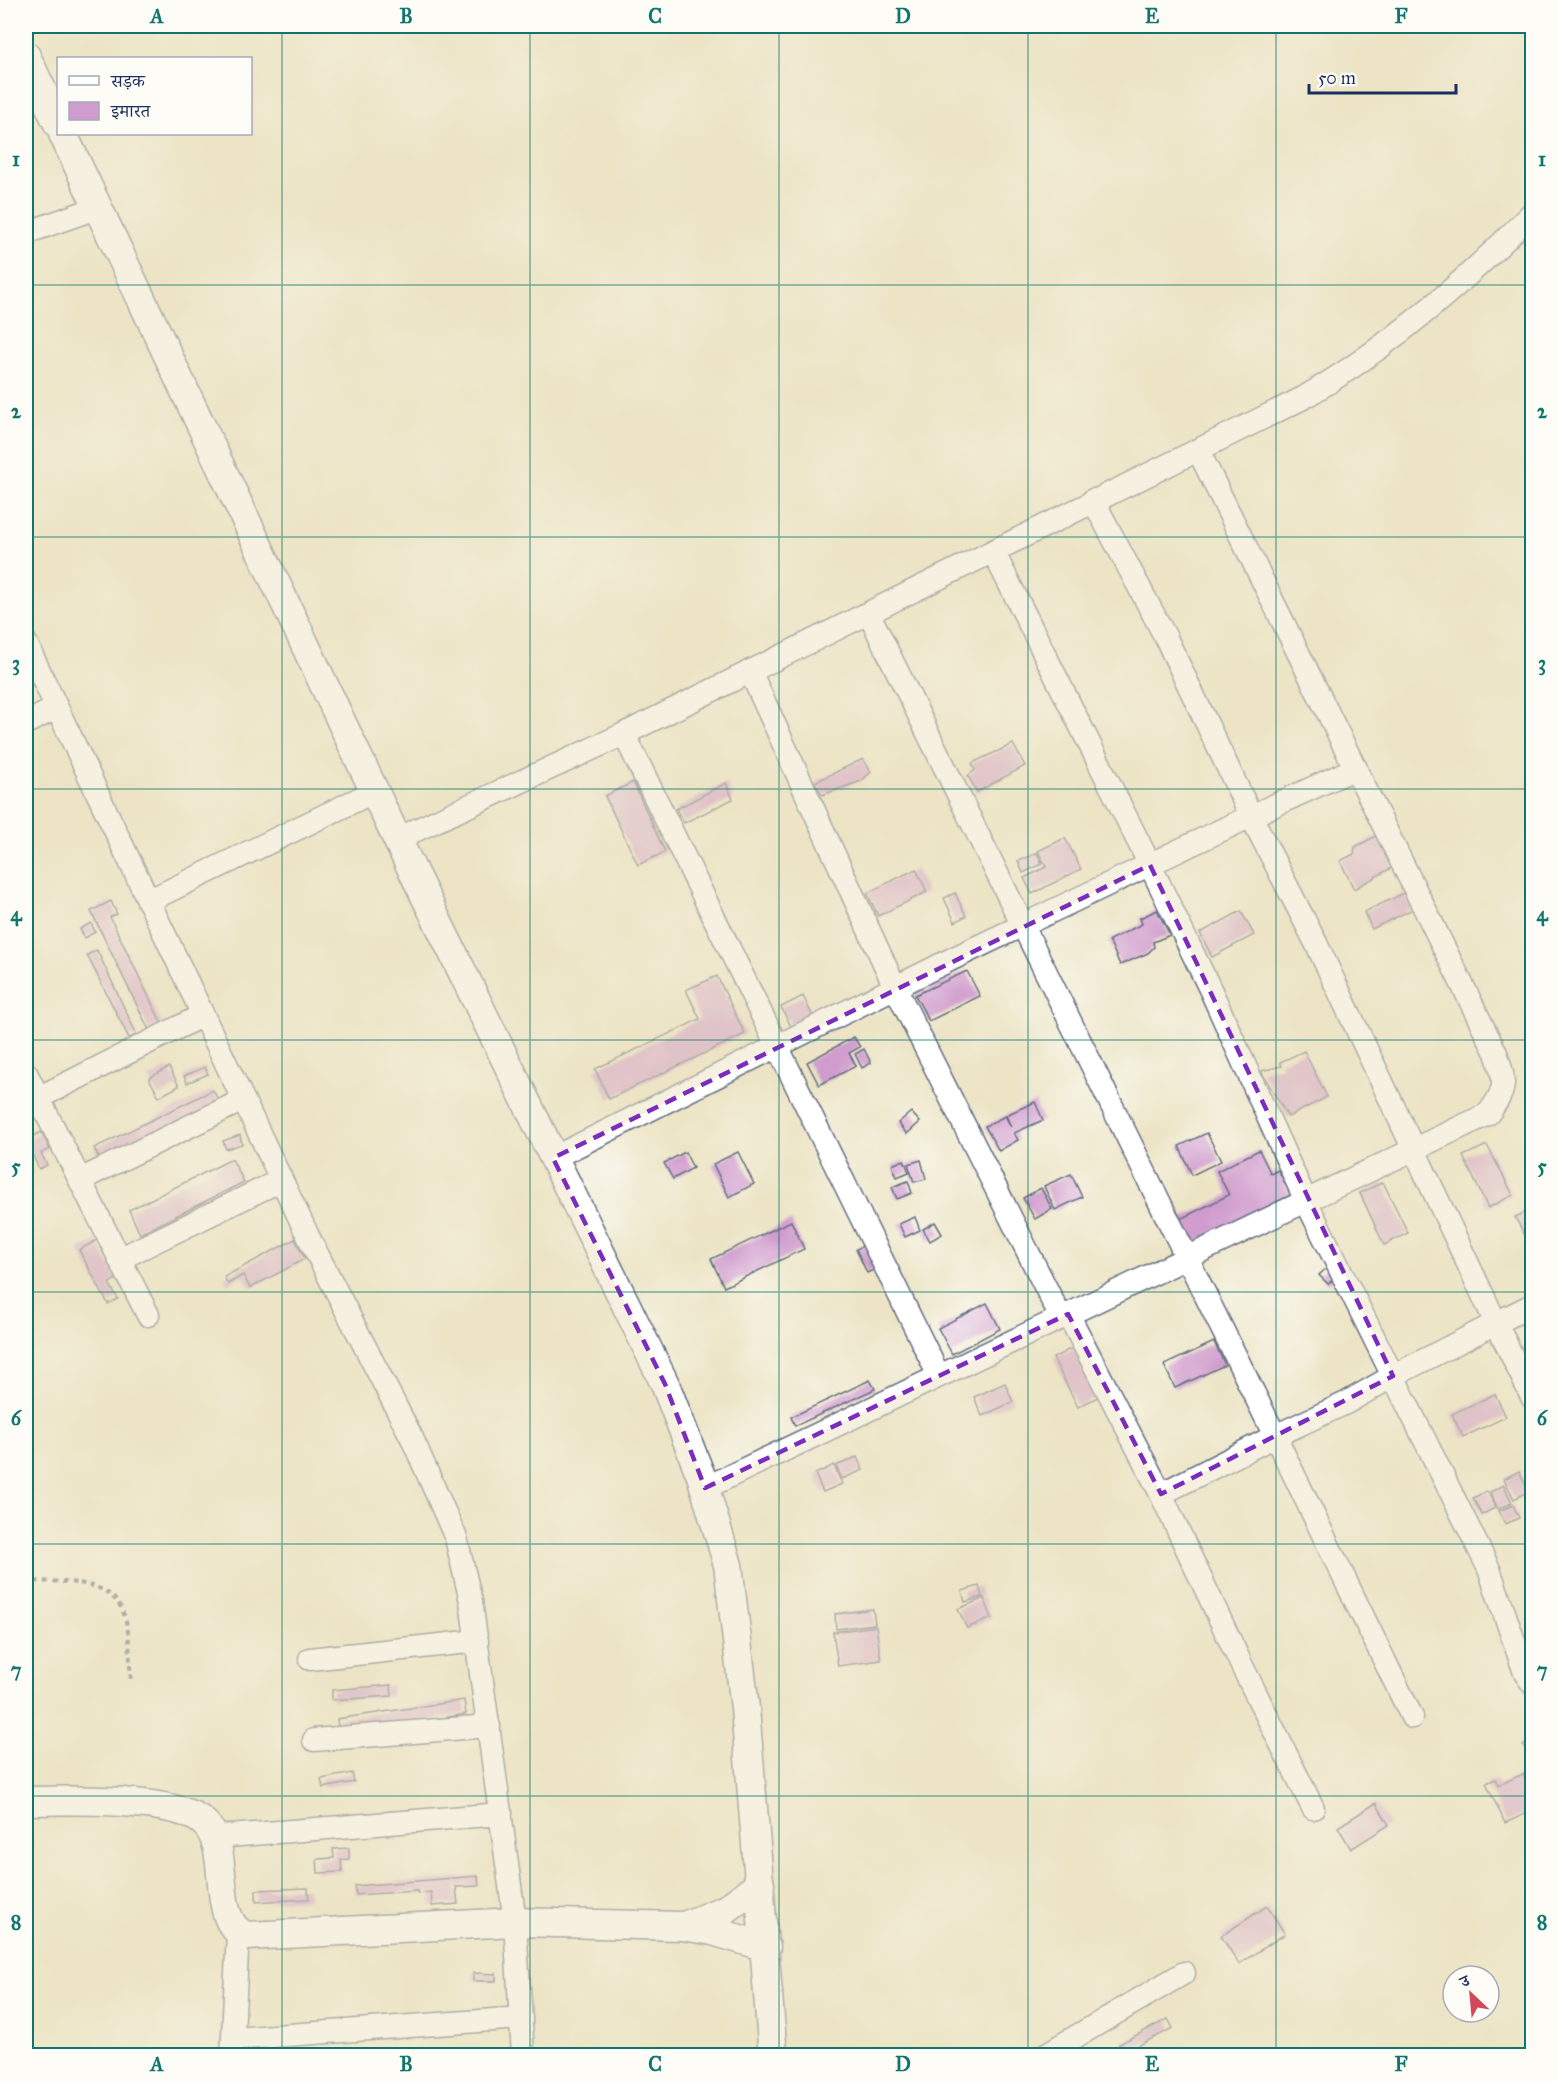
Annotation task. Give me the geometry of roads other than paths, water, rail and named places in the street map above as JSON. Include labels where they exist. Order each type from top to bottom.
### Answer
[{"type":"main road","points":[[26,56],[57,122]]},
{"type":"main road","points":[[63,135],[397,839],[665,1384],[705,1488],[728,1565],[745,1708],[766,1947],[772,2055]]},
{"type":"main road","points":[[26,1801],[84,1800],[177,1809],[202,1821],[216,1837],[227,1912],[238,1932],[246,1936],[515,1922],[682,1926],[714,1931],[766,1947]]},
{"type":"main road","points":[[682,1926],[726,1909],[760,1884]]},
{"type":"street","points":[[26,233],[99,207]]},
{"type":"street","points":[[397,839],[624,734],[1335,380],[1420,318],[1479,268],[1533,213]]},
{"type":"street","points":[[705,1488],[1413,1147],[1488,1114],[1498,1100],[1505,1078],[1496,1053],[1198,450]]},
{"type":"street","points":[[1093,500],[1166,638],[1251,816],[1317,945],[1533,1397]]},
{"type":"street","points":[[993,551],[1150,865],[1212,993],[1305,1199],[1489,1569],[1525,1673],[1533,1683]]},
{"type":"street","points":[[869,614],[1412,1717]]},
{"type":"street","points":[[26,643],[281,1180],[412,1438],[456,1538],[471,1601],[515,1922],[523,2055]]},
{"type":"street","points":[[750,671],[895,987],[1065,1316],[1161,1494],[1242,1666],[1313,1808]]},
{"type":"street","points":[[26,723],[56,708]]},
{"type":"street","points":[[624,734],[939,1376]]},
{"type":"street","points":[[553,1158],[895,987],[1356,768]]},
{"type":"street","points":[[148,901],[375,791]]},
{"type":"street","points":[[32,1101],[203,1015]]},
{"type":"street","points":[[26,1073],[32,1101],[80,1180],[148,1316]]},
{"type":"street","points":[[80,1180],[243,1100]]},
{"type":"street","points":[[119,1259],[281,1180]]},
{"type":"street","points":[[1161,1494],[1346,1403],[1393,1376],[1533,1305]]},
{"type":"street","points":[[310,1659],[477,1641]]},
{"type":"street","points":[[314,1740],[489,1726]]},
{"type":"street","points":[[216,1837],[501,1814]]},
{"type":"street","points":[[238,1932],[233,2047],[521,2018]]},
{"type":"street","points":[[1043,2055],[1184,1973]]}]
